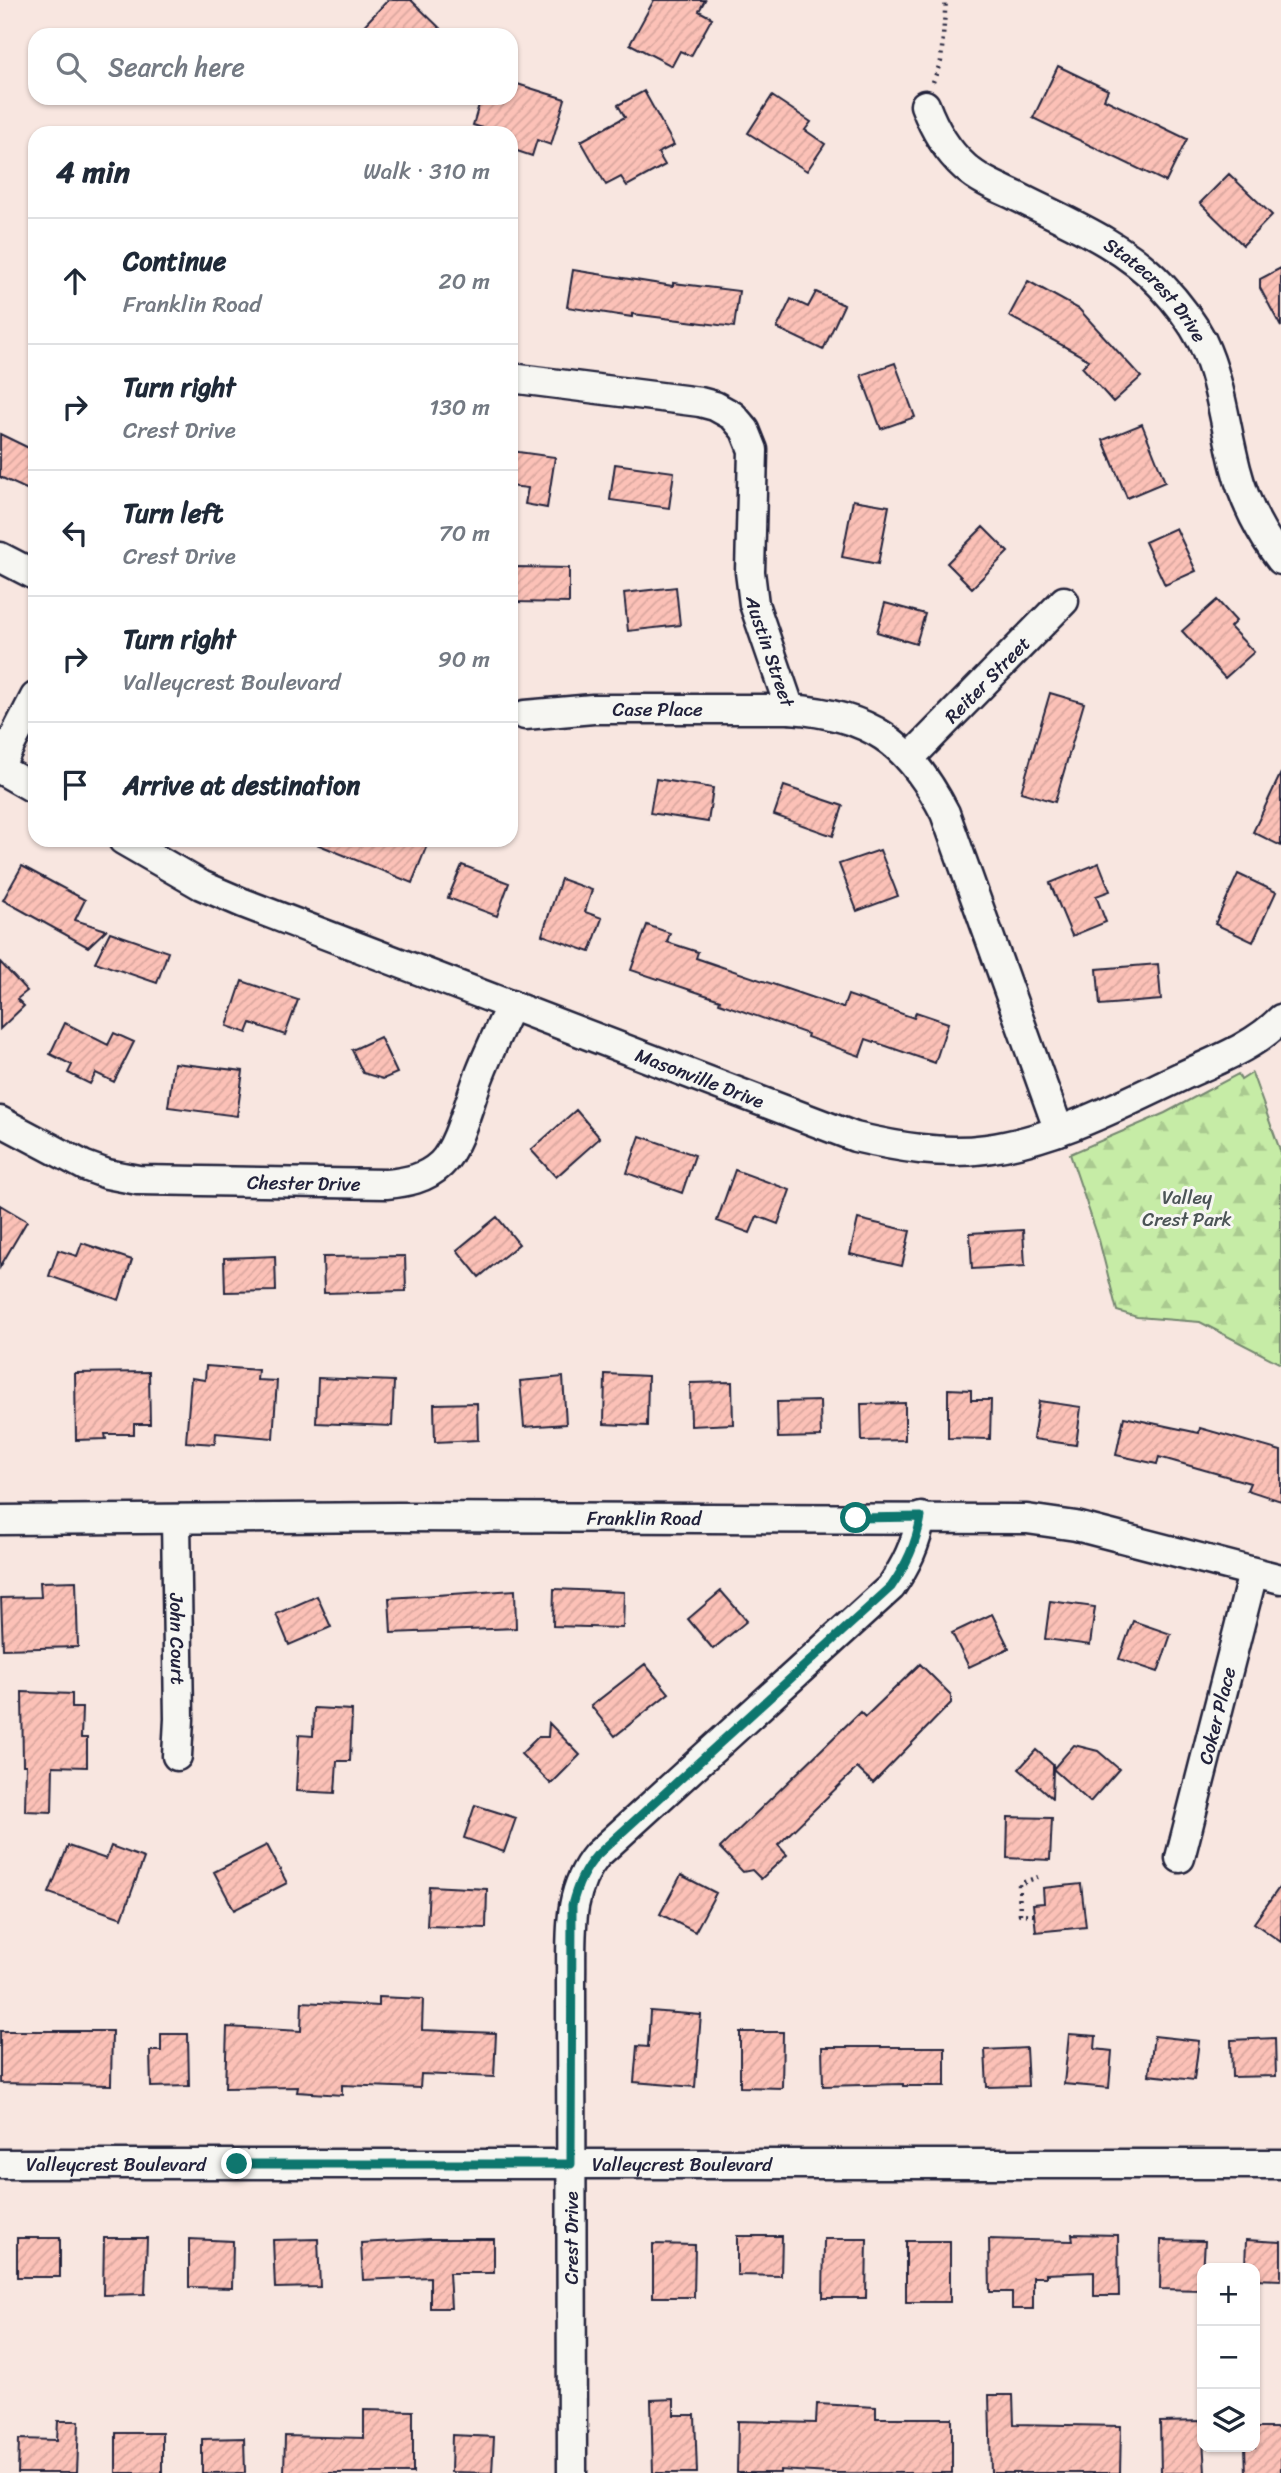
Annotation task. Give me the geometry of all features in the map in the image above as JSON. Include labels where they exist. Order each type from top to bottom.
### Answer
[{"type":"street","name":"Statecrest Drive","points":[[925,105],[933,126],[947,149],[967,169],[1132,260],[1159,282],[1185,312],[1202,341],[1216,379],[1241,483],[1252,513],[1281,560]]},
{"type":"street","name":"Austin Street","points":[[518,379],[700,402],[715,406],[733,416],[745,430],[753,450],[750,572],[754,604],[789,709],[826,712],[856,721],[884,736],[910,758],[929,782],[945,813],[1059,1131]]},
{"type":"street","points":[[0,557],[28,571]]},
{"type":"street","name":"Reiter Street","points":[[910,758],[1064,601]]},
{"type":"street","name":"Case Place","points":[[525,715],[593,709],[789,709]]},
{"type":"street","points":[[28,711],[0,767],[28,785]]},
{"type":"street","name":"Masonville Drive","points":[[135,847],[201,885],[855,1137],[896,1147],[946,1151],[987,1149],[1059,1131],[1248,1045],[1281,1019]]},
{"type":"street","name":"Chester Drive","points":[[0,1121],[85,1166],[107,1174],[138,1180],[386,1184],[407,1182],[424,1177],[442,1163],[452,1150],[480,1074],[511,1004]]},
{"type":"street","name":"Franklin Road","points":[[0,1521],[399,1517],[1027,1519],[1076,1526],[1281,1579]]},
{"type":"street","name":"Crest Drive","points":[[572,2473],[572,1905],[578,1885],[587,1866],[891,1587],[907,1564],[917,1538],[921,1517]]},
{"type":"street","name":"John Court","points":[[176,1521],[179,1719],[177,1756]]},
{"type":"street","name":"Coker Place","points":[[1180,1858],[1253,1573]]},
{"type":"street","name":"Valleycrest Boulevard","points":[[0,2164],[1281,2164]]},
{"type":"path","points":[[925,105],[941,61],[946,0]]},
{"type":"path","points":[[1034,1915],[1020,1914],[1019,1884],[1038,1877]]},
{"type":"green space","name":"Valley Crest Park","points":[[1252,1073],[1281,1153],[1281,1364],[1200,1322],[1137,1317],[1117,1311],[1099,1240],[1070,1154],[1165,1113],[1238,1074],[1241,1080]]},
{"type":"building","points":[[388,0],[411,0],[440,28],[362,28]]},
{"type":"building","points":[[654,0],[705,0],[699,11],[712,18],[691,56],[680,51],[672,66],[630,44]]},
{"type":"building","points":[[1058,66],[1108,90],[1104,99],[1187,139],[1166,182],[1033,118]]},
{"type":"building","points":[[518,84],[565,99],[551,145],[537,140],[532,156],[518,151],[518,126],[473,125],[479,105],[518,105]]},
{"type":"building","points":[[644,91],[674,145],[658,153],[665,165],[627,186],[621,177],[606,185],[581,141],[625,117],[618,105]]},
{"type":"building","points":[[772,96],[811,122],[805,130],[825,144],[807,171],[748,133]]},
{"type":"building","points":[[1229,174],[1272,215],[1243,245],[1200,203]]},
{"type":"building","points":[[1281,268],[1281,327],[1260,288],[1260,279]]},
{"type":"building","points":[[573,270],[673,286],[673,283],[739,291],[734,327],[632,314],[632,317],[567,307]]},
{"type":"building","points":[[1028,281],[1079,309],[1141,377],[1113,402],[1082,367],[1089,360],[1009,316]]},
{"type":"building","points":[[816,292],[844,305],[823,350],[777,328],[791,299],[808,307]]},
{"type":"building","points":[[895,363],[915,417],[881,429],[861,375]]},
{"type":"building","points":[[1142,424],[1165,482],[1127,498],[1103,440]]},
{"type":"building","points":[[0,434],[28,448],[28,490],[0,477]]},
{"type":"building","points":[[518,452],[555,457],[547,508],[525,504],[528,488],[518,487]]},
{"type":"building","points":[[615,464],[674,472],[669,508],[610,500]]},
{"type":"building","points":[[853,500],[889,506],[878,564],[842,557]]},
{"type":"building","points":[[983,527],[1008,552],[972,588],[947,563]]},
{"type":"building","points":[[1176,528],[1196,571],[1165,585],[1145,542]]},
{"type":"building","points":[[518,567],[569,568],[569,603],[518,602]]},
{"type":"building","points":[[676,587],[680,625],[628,631],[624,593]]},
{"type":"building","points":[[1217,600],[1236,621],[1230,627],[1254,652],[1225,678],[1182,631]]},
{"type":"building","points":[[885,603],[925,614],[916,644],[877,632]]},
{"type":"building","points":[[1050,693],[1084,703],[1055,802],[1021,792]]},
{"type":"building","points":[[1281,773],[1281,846],[1253,832]]},
{"type":"building","points":[[656,779],[713,788],[708,822],[650,813]]},
{"type":"building","points":[[784,786],[843,806],[833,836],[774,815]]},
{"type":"building","points":[[324,847],[426,847],[412,883]]},
{"type":"building","points":[[880,850],[898,896],[857,911],[839,864]]},
{"type":"building","points":[[1099,863],[1110,891],[1096,896],[1106,922],[1072,936],[1050,883]]},
{"type":"building","points":[[462,865],[509,883],[497,916],[448,898]]},
{"type":"building","points":[[22,866],[85,900],[75,920],[106,930],[88,947],[3,900]]},
{"type":"building","points":[[1238,874],[1276,892],[1253,942],[1215,924]]},
{"type":"building","points":[[561,879],[592,890],[585,912],[602,918],[590,952],[542,935]]},
{"type":"building","points":[[647,925],[670,933],[667,942],[698,952],[696,958],[843,1008],[848,995],[914,1018],[916,1012],[948,1023],[935,1063],[866,1039],[860,1056],[807,1037],[808,1034],[719,1003],[720,1000],[631,970]]},
{"type":"building","points":[[110,932],[168,952],[157,983],[95,962]]},
{"type":"building","points":[[0,962],[27,991],[17,999],[24,1006],[0,1029]]},
{"type":"building","points":[[1158,964],[1161,1000],[1100,1005],[1097,969]]},
{"type":"building","points":[[242,981],[298,1000],[285,1035],[251,1023],[247,1033],[227,1026]]},
{"type":"building","points":[[65,1023],[108,1045],[114,1033],[134,1042],[114,1082],[96,1073],[90,1084],[68,1073],[72,1065],[50,1054]]},
{"type":"building","points":[[380,1037],[397,1073],[383,1079],[363,1073],[352,1050]]},
{"type":"building","points":[[174,1063],[243,1071],[237,1116],[168,1107]]},
{"type":"building","points":[[576,1110],[600,1138],[556,1177],[531,1150]]},
{"type":"building","points":[[640,1136],[695,1155],[682,1193],[627,1173]]},
{"type":"building","points":[[735,1170],[790,1190],[778,1224],[757,1216],[750,1233],[717,1221]]},
{"type":"building","points":[[0,1205],[27,1221],[0,1267]]},
{"type":"building","points":[[497,1217],[519,1244],[479,1277],[457,1250]]},
{"type":"building","points":[[858,1219],[910,1231],[902,1266],[850,1254]]},
{"type":"building","points":[[1023,1230],[1025,1266],[972,1269],[970,1233]]},
{"type":"building","points":[[82,1243],[132,1260],[119,1300],[49,1276],[58,1250],[77,1256]]},
{"type":"building","points":[[275,1256],[276,1291],[225,1292],[224,1258]]},
{"type":"building","points":[[405,1256],[406,1291],[324,1293],[323,1257]]},
{"type":"building","points":[[206,1366],[258,1370],[257,1380],[277,1381],[273,1438],[216,1433],[215,1444],[186,1442],[191,1378],[205,1380]]},
{"type":"building","points":[[149,1372],[150,1424],[134,1424],[134,1434],[105,1434],[106,1439],[76,1440],[75,1373]]},
{"type":"building","points":[[605,1374],[648,1376],[647,1426],[604,1424]]},
{"type":"building","points":[[563,1377],[566,1424],[524,1427],[520,1381]]},
{"type":"building","points":[[318,1378],[394,1381],[392,1426],[316,1423]]},
{"type":"building","points":[[732,1382],[733,1424],[691,1426],[690,1383]]},
{"type":"building","points":[[948,1389],[971,1390],[971,1400],[991,1400],[990,1439],[948,1438]]},
{"type":"building","points":[[820,1401],[821,1437],[778,1438],[777,1402]]},
{"type":"building","points":[[1039,1401],[1081,1407],[1076,1445],[1033,1439]]},
{"type":"building","points":[[477,1403],[478,1440],[435,1442],[434,1404]]},
{"type":"building","points":[[905,1403],[905,1440],[862,1441],[861,1404]]},
{"type":"building","points":[[1124,1417],[1199,1433],[1200,1428],[1281,1451],[1281,1501],[1247,1490],[1250,1483],[1159,1457],[1157,1464],[1116,1455]]},
{"type":"building","points":[[76,1581],[78,1647],[3,1649],[1,1598],[41,1597],[40,1582]]},
{"type":"building","points":[[554,1589],[624,1592],[623,1628],[553,1626]]},
{"type":"building","points":[[515,1590],[516,1628],[391,1633],[389,1598]]},
{"type":"building","points":[[721,1591],[747,1621],[713,1649],[688,1619]]},
{"type":"building","points":[[317,1596],[331,1627],[289,1645],[276,1614]]},
{"type":"building","points":[[1050,1601],[1095,1607],[1090,1645],[1045,1639]]},
{"type":"building","points":[[992,1614],[1009,1648],[969,1667],[952,1633]]},
{"type":"building","points":[[1133,1621],[1171,1634],[1158,1672],[1119,1659]]},
{"type":"building","points":[[645,1664],[669,1693],[615,1736],[591,1706]]},
{"type":"building","points":[[920,1664],[951,1695],[951,1703],[873,1783],[857,1768],[778,1845],[787,1855],[761,1879],[752,1870],[743,1872],[720,1848],[860,1712],[865,1717]]},
{"type":"building","points":[[22,1692],[72,1694],[72,1708],[82,1708],[81,1738],[87,1738],[87,1767],[53,1766],[52,1812],[25,1811],[26,1765],[23,1765]]},
{"type":"building","points":[[314,1708],[352,1710],[350,1761],[337,1761],[335,1793],[296,1791],[299,1735],[313,1736]]},
{"type":"building","points":[[549,1723],[580,1755],[551,1784],[521,1754],[538,1737],[548,1737]]},
{"type":"building","points":[[1074,1745],[1098,1751],[1119,1769],[1090,1802],[1053,1769]]},
{"type":"building","points":[[1036,1750],[1053,1765],[1052,1798],[1019,1769]]},
{"type":"building","points":[[475,1805],[516,1818],[504,1852],[464,1838]]},
{"type":"building","points":[[1008,1817],[1052,1818],[1050,1860],[1007,1858]]},
{"type":"building","points":[[267,1845],[287,1883],[234,1910],[214,1872]]},
{"type":"building","points":[[68,1846],[106,1859],[111,1846],[144,1858],[122,1918],[49,1893]]},
{"type":"building","points":[[681,1875],[716,1893],[695,1932],[660,1914]]},
{"type":"building","points":[[1081,1884],[1086,1927],[1036,1932],[1033,1904],[1044,1903],[1043,1888]]},
{"type":"building","points":[[1281,1885],[1281,1942],[1254,1923]]},
{"type":"building","points":[[429,1886],[487,1889],[486,1928],[427,1926]]},
{"type":"building","points":[[379,1997],[423,1999],[422,2030],[496,2033],[494,2077],[421,2074],[420,2088],[342,2085],[342,2095],[297,2092],[298,2087],[225,2088],[227,2027],[301,2031],[302,2002],[379,2006]]},
{"type":"building","points":[[650,2011],[701,2015],[695,2087],[634,2082],[637,2046],[648,2047]]},
{"type":"building","points":[[0,2031],[112,2031],[111,2085],[0,2083]]},
{"type":"building","points":[[740,2032],[783,2032],[782,2088],[740,2087]]},
{"type":"building","points":[[161,2034],[188,2034],[189,2086],[151,2087],[150,2051],[161,2051]]},
{"type":"building","points":[[1069,2034],[1096,2036],[1095,2049],[1112,2051],[1109,2088],[1064,2084]]},
{"type":"building","points":[[1154,2036],[1199,2041],[1194,2080],[1149,2075]]},
{"type":"building","points":[[1275,2038],[1276,2076],[1232,2077],[1231,2040]]},
{"type":"building","points":[[822,2047],[945,2047],[945,2086],[823,2086]]},
{"type":"building","points":[[1026,2048],[1028,2086],[987,2087],[985,2050]]},
{"type":"building","points":[[1072,2234],[1118,2235],[1119,2296],[1094,2296],[1094,2272],[1033,2277],[1033,2309],[1012,2309],[1012,2292],[990,2292],[989,2239],[1073,2241]]},
{"type":"building","points":[[737,2236],[782,2236],[781,2276],[737,2275]]},
{"type":"building","points":[[17,2238],[60,2238],[60,2277],[17,2277]]},
{"type":"building","points":[[104,2238],[147,2238],[145,2294],[103,2295]]},
{"type":"building","points":[[189,2239],[233,2241],[232,2288],[189,2287]]},
{"type":"building","points":[[318,2239],[320,2287],[275,2288],[273,2240]]},
{"type":"building","points":[[494,2239],[494,2273],[449,2273],[451,2308],[430,2308],[430,2277],[363,2280],[361,2243]]},
{"type":"building","points":[[824,2239],[867,2239],[866,2298],[823,2298]]},
{"type":"building","points":[[1161,2240],[1205,2241],[1204,2263],[1197,2263],[1197,2290],[1160,2289]]},
{"type":"building","points":[[1246,2240],[1281,2242],[1281,2280],[1260,2279],[1260,2263],[1245,2263]]},
{"type":"building","points":[[906,2241],[950,2241],[950,2302],[906,2302]]},
{"type":"building","points":[[653,2244],[695,2245],[694,2297],[653,2297]]},
{"type":"building","points":[[989,2395],[1013,2395],[1014,2424],[1121,2426],[1120,2473],[991,2473]]},
{"type":"building","points":[[674,2399],[674,2415],[695,2415],[697,2473],[653,2473],[651,2400]]},
{"type":"building","points":[[817,2404],[876,2407],[876,2418],[952,2418],[952,2473],[830,2473],[780,2470],[780,2473],[737,2473],[738,2421],[816,2423]]},
{"type":"building","points":[[364,2410],[413,2411],[413,2473],[284,2473],[285,2436],[364,2438]]},
{"type":"building","points":[[58,2421],[79,2421],[77,2473],[18,2473],[19,2439],[57,2440]]},
{"type":"building","points":[[1197,2421],[1197,2452],[1204,2452],[1205,2473],[1161,2473],[1160,2422]]},
{"type":"building","points":[[1260,2428],[1281,2428],[1281,2473],[1246,2473],[1245,2452],[1260,2452]]},
{"type":"building","points":[[116,2433],[162,2433],[162,2473],[116,2473]]},
{"type":"building","points":[[452,2435],[494,2437],[492,2473],[451,2472]]},
{"type":"building","points":[[244,2438],[245,2473],[202,2473],[202,2439]]},
{"type":"route","points":[[237,2164],[571,2164],[572,1905],[578,1885],[587,1866],[597,1855],[891,1587],[907,1564],[917,1538],[921,1517],[856,1518]]}]
